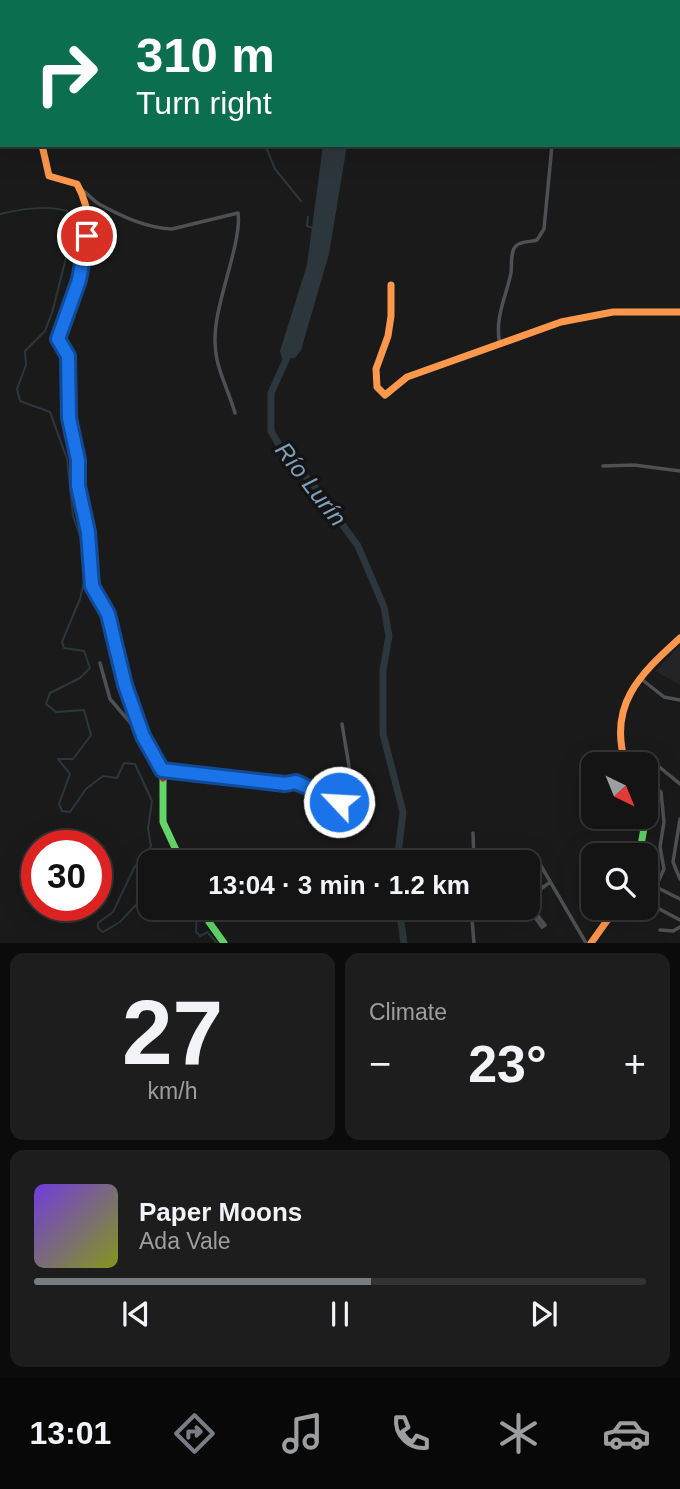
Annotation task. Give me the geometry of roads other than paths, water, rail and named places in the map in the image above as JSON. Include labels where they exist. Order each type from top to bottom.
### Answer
[{"type":"street","points":[[42,147],[49,176],[67,180],[97,203],[127,218],[161,229],[172,229],[238,213],[219,302],[215,346],[217,371],[229,392],[235,413]]},
{"type":"street","points":[[500,344],[498,333],[502,298],[511,274],[513,251],[520,244],[537,240],[544,229],[552,147]]},
{"type":"street","points":[[82,190],[89,212],[84,254],[79,280],[58,339],[68,356],[69,418],[78,460],[78,486],[88,532],[92,586],[108,614],[125,685],[143,736],[162,770],[165,791],[163,822],[176,850]]},
{"type":"street","points":[[391,285],[388,336],[376,369],[377,387],[386,395],[407,377],[561,322],[613,312],[680,312]]},
{"type":"street","points":[[603,466],[634,465],[680,471]]},
{"type":"street","points":[[621,752],[617,727],[630,692],[640,678],[680,638]]},
{"type":"street","points":[[100,663],[110,699],[143,736]]},
{"type":"street","points":[[640,678],[664,697],[680,700]]},
{"type":"street","points":[[162,770],[285,784],[296,782],[339,802],[350,793],[352,784],[342,724]]},
{"type":"street","points":[[658,766],[680,784]]},
{"type":"street","points":[[658,791],[661,793],[663,810],[660,847],[664,869],[658,881]]},
{"type":"street","points":[[680,819],[673,862],[680,879]]},
{"type":"street","points":[[473,834],[474,850]]},
{"type":"street","points":[[540,865],[586,943]]},
{"type":"street","points":[[540,889],[550,882]]},
{"type":"street","points":[[658,888],[680,899]]},
{"type":"street","points":[[658,911],[680,920]]},
{"type":"street","points":[[537,920],[542,927],[545,925],[540,918]]},
{"type":"street","points":[[208,920],[225,943]]},
{"type":"street","points":[[472,920],[474,943]]},
{"type":"street","points":[[591,943],[607,920]]},
{"type":"street","points":[[673,931],[680,927]]},
{"type":"street","points":[[660,930],[673,931],[680,936]]},
{"type":"waterway","points":[[266,147],[275,169],[301,201]]},
{"type":"waterway","points":[[0,214],[34,208],[67,211],[68,250],[52,313],[45,331],[25,351],[26,365],[17,389],[20,401],[50,412],[67,459],[73,516],[82,542],[84,581],[80,599],[62,642],[64,648],[84,651],[90,668],[80,678],[50,693],[46,704],[56,712],[84,710],[91,735],[73,759],[58,759],[70,774],[59,804],[62,811],[70,812],[86,789],[103,776],[117,778],[124,763],[135,764],[152,801],[148,828],[151,846],[148,850]]},
{"type":"waterway","points":[[308,217],[307,226],[313,228]]},
{"type":"waterway","name":"Río Lurín","points":[[290,351],[271,393],[271,431],[283,452],[315,487],[358,546],[384,607],[389,636],[383,670],[383,734],[403,812],[399,850]]},
{"type":"waterway","points":[[138,863],[113,912],[98,923],[98,928],[103,932],[120,922],[138,903]]},
{"type":"waterway","points":[[196,920],[196,932],[200,936],[208,932]]},
{"type":"waterway","name":"Río Lurín","points":[[401,920],[404,943]]},
{"type":"waterway","points":[[209,934],[217,943]]}]
